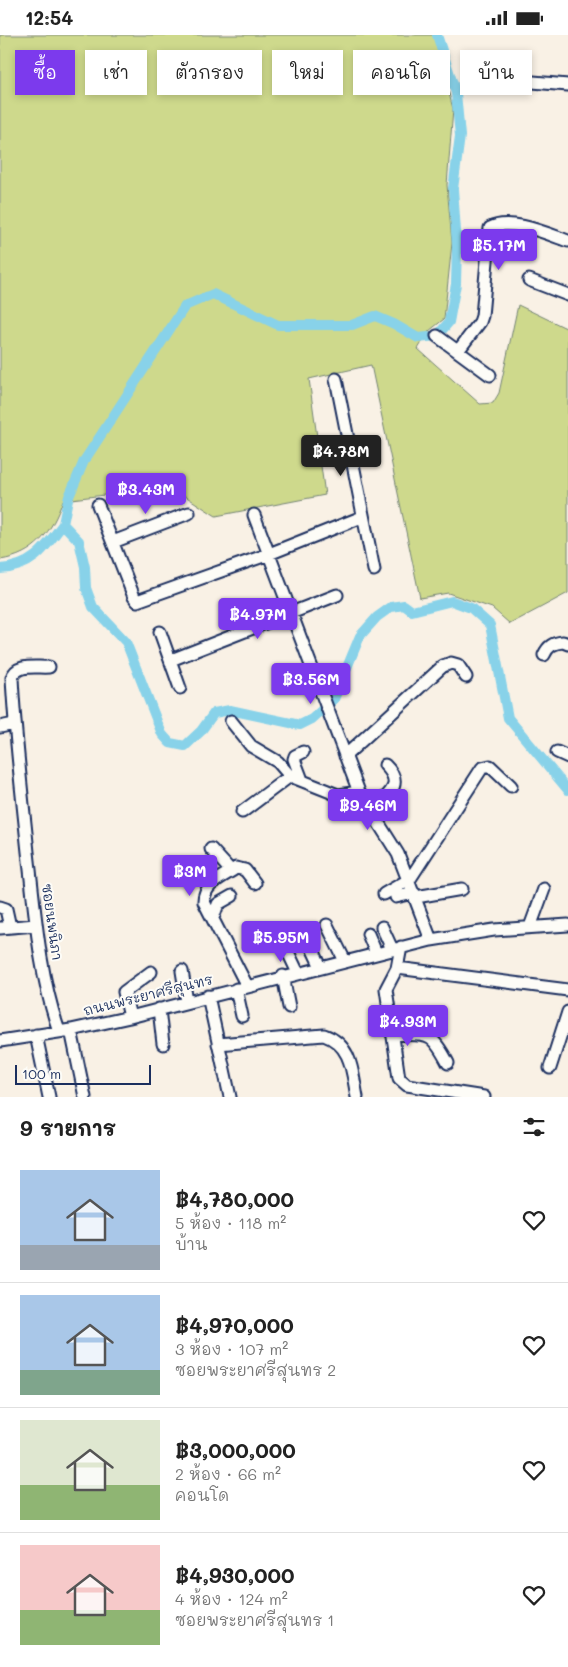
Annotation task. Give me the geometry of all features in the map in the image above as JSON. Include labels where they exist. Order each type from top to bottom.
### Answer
[{"type":"street","points":[[532,82],[568,85]]},
{"type":"street","points":[[458,351],[480,322],[482,316],[490,228],[499,226],[528,226],[568,241]]},
{"type":"street","points":[[529,280],[568,295]]},
{"type":"street","points":[[437,337],[490,375]]},
{"type":"street","points":[[336,379],[374,570]]},
{"type":"street","points":[[98,505],[137,601],[268,554],[362,517]]},
{"type":"street","points":[[113,541],[189,513]]},
{"type":"street","points":[[254,515],[359,793],[398,854],[410,879],[431,940]]},
{"type":"street","points":[[171,660],[337,595]]},
{"type":"street","points":[[160,632],[180,689]]},
{"type":"street","points":[[544,655],[548,647],[556,643],[563,641],[568,645]]},
{"type":"street","points":[[345,756],[444,666],[451,663],[458,665],[466,677]]},
{"type":"street","name":"ซอยนพนิภา","points":[[49,667],[18,668],[13,672],[14,724],[36,925],[47,992],[65,1030],[85,1097]]},
{"type":"street","points":[[232,721],[251,747],[278,761],[290,776],[338,795],[359,793]]},
{"type":"street","points":[[0,727],[14,724]]},
{"type":"street","points":[[302,780],[294,759],[303,752]]},
{"type":"street","points":[[371,811],[388,796],[394,786],[396,779],[394,773],[385,765]]},
{"type":"street","points":[[384,894],[410,879],[482,768],[490,766],[511,786]]},
{"type":"street","points":[[242,812],[290,776]]},
{"type":"street","points":[[210,849],[231,871]]},
{"type":"street","points":[[242,1017],[241,987],[204,902],[203,894],[208,886],[231,871],[241,868],[255,883]]},
{"type":"street","points":[[396,897],[462,889]]},
{"type":"street","points":[[530,927],[544,889]]},
{"type":"street","points":[[212,919],[218,905],[232,896]]},
{"type":"street","points":[[0,907],[6,909],[5,927],[36,925]]},
{"type":"street","points":[[327,925],[345,961]]},
{"type":"street","name":"ถนนพระยาศรีสุนทร","points":[[0,1041],[130,1017],[241,987],[431,940],[530,927],[568,925]]},
{"type":"street","points":[[382,927],[396,948],[397,968],[386,989],[399,1078],[402,1083],[432,1093],[484,1097]]},
{"type":"street","points":[[304,931],[321,967]]},
{"type":"street","points":[[368,934],[376,953]]},
{"type":"street","points":[[288,952],[298,973]]},
{"type":"street","points":[[397,968],[568,990]]},
{"type":"street","points":[[130,1017],[124,992],[151,971]]},
{"type":"street","points":[[182,971],[187,1001]]},
{"type":"street","points":[[283,977],[289,1007]]},
{"type":"street","points":[[208,996],[230,1097]]},
{"type":"street","points":[[159,1009],[164,1044]]},
{"type":"street","points":[[550,1068],[568,1012]]},
{"type":"street","points":[[392,1034],[426,1036],[433,1039],[448,1063]]},
{"type":"street","points":[[36,1035],[49,1097]]},
{"type":"street","points":[[218,1044],[324,1035],[335,1039],[344,1049],[350,1062],[357,1097]]},
{"type":"green space","points":[[0,35],[434,35],[438,50],[353,50],[353,95],[449,95],[453,109],[447,185],[452,243],[444,319],[429,331],[418,349],[480,404],[493,403],[499,393],[518,305],[568,329],[568,593],[510,624],[492,608],[448,593],[420,598],[371,365],[309,379],[325,495],[216,516],[171,487],[63,500],[59,512],[41,540],[23,553],[0,560]]},
{"type":"waterway","points":[[437,35],[456,93],[460,136],[453,189],[457,245],[456,284],[449,322],[437,336],[418,338],[394,324],[375,316],[352,325],[278,325],[213,294],[185,306],[84,461],[68,499],[63,524],[79,541],[85,567],[86,588],[93,607],[126,642],[162,734],[170,743],[185,746],[201,731],[214,713],[230,710],[300,725],[312,719],[334,699],[360,636],[377,617],[391,607],[404,605],[412,611],[452,601],[471,608],[490,625],[508,718],[568,790]]},
{"type":"waterway","points":[[0,569],[21,565],[30,560],[44,548],[63,524]]}]
